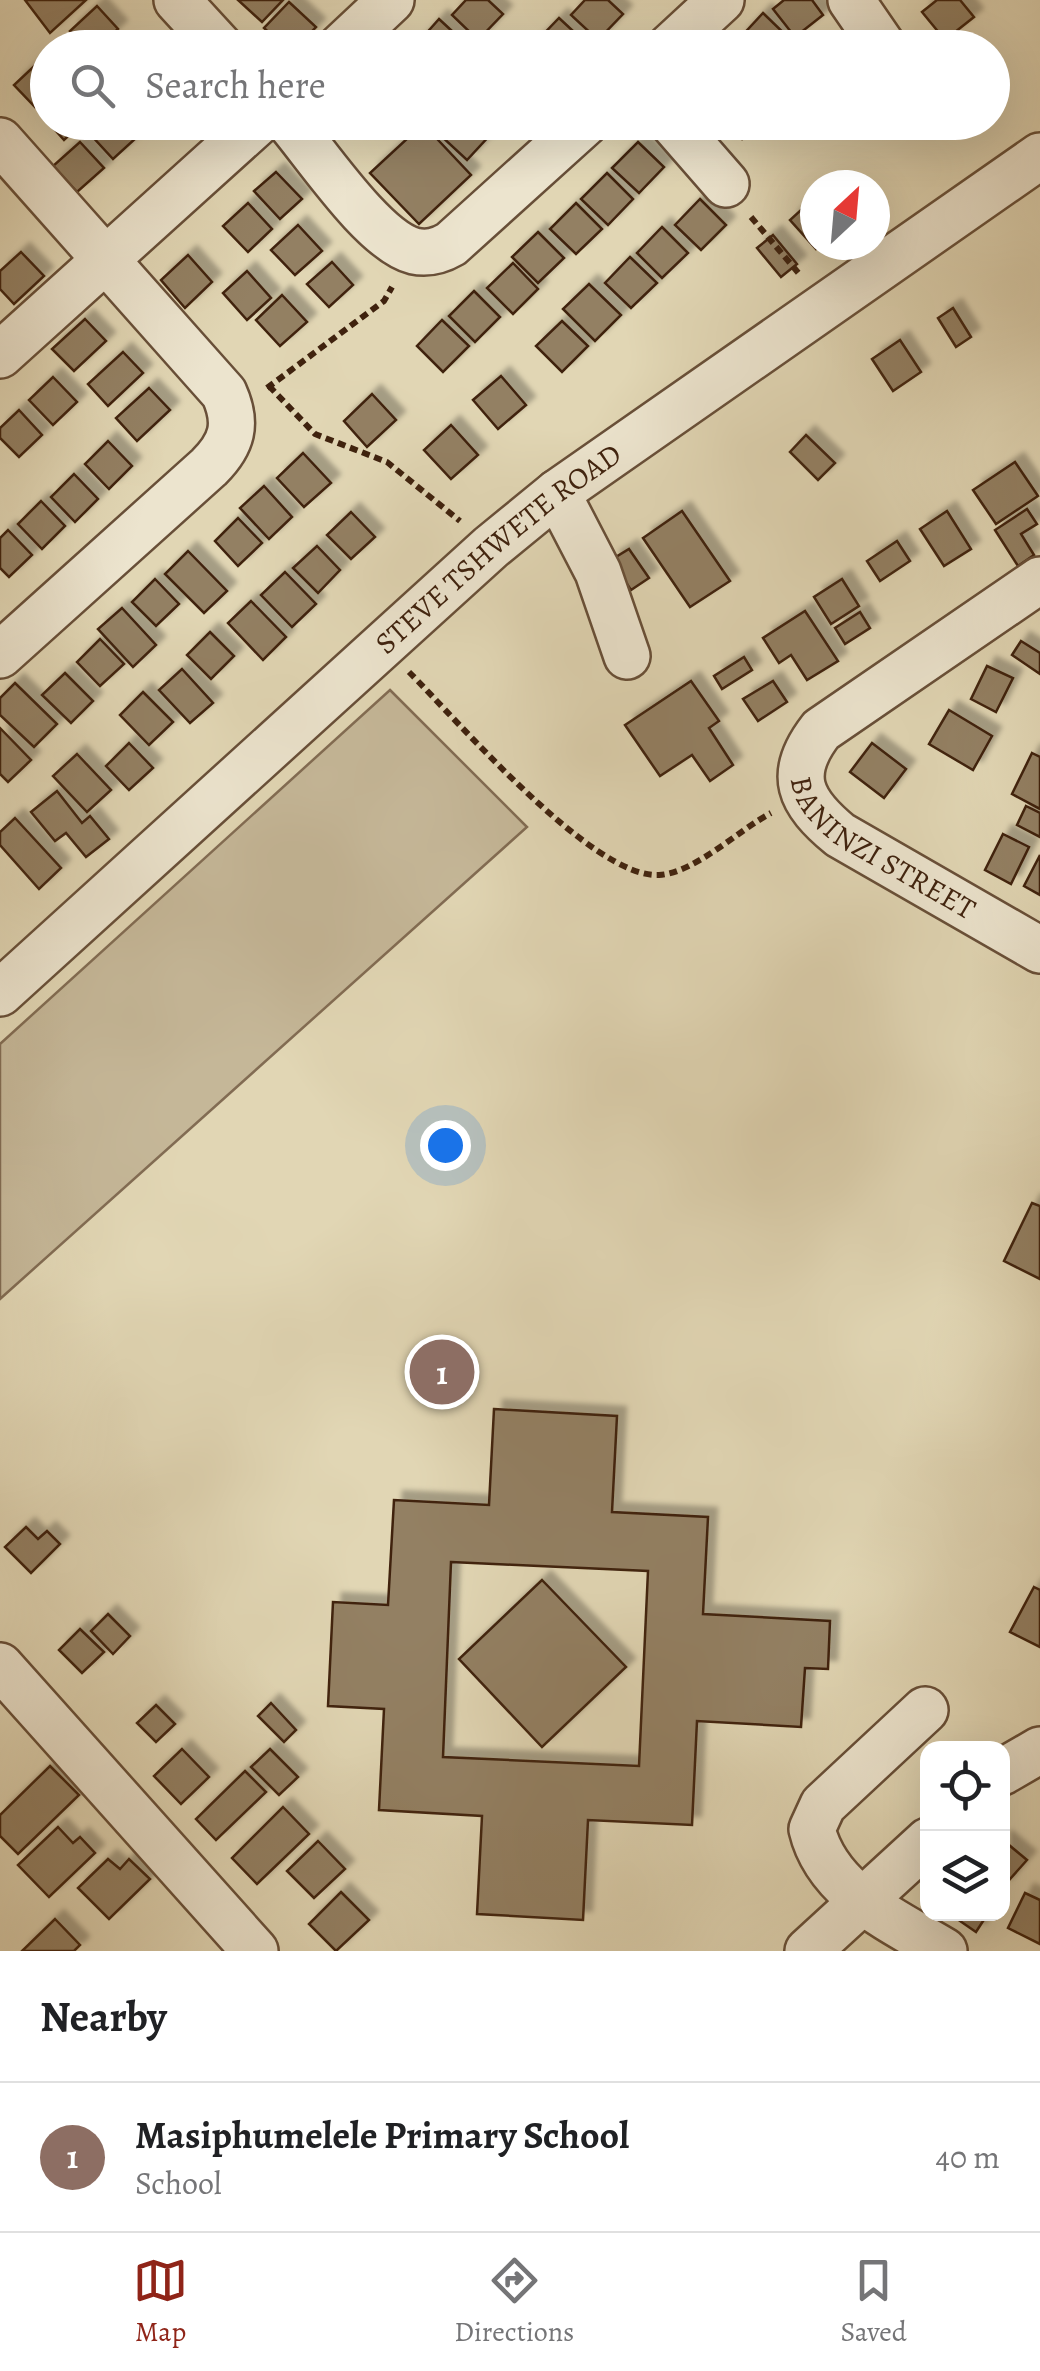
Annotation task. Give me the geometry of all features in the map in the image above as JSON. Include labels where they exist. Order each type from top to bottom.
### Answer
[{"type":"street","points":[[177,0],[204,30]]},
{"type":"street","points":[[359,30],[391,0]]},
{"type":"street","points":[[688,30],[721,0]]},
{"type":"street","points":[[851,0],[872,30]]},
{"type":"street","points":[[0,355],[238,140]]},
{"type":"street","points":[[304,140],[383,232],[412,251],[440,251],[451,244],[566,140]]},
{"type":"street","points":[[688,140],[726,184]]},
{"type":"street","points":[[0,141],[224,393],[250,398],[230,442],[217,460],[0,655]]},
{"type":"street","name":"STEVE TSHWETE ROAD","points":[[0,993],[491,548],[558,493],[1040,156]]},
{"type":"street","points":[[558,493],[598,572],[627,656]]},
{"type":"street","name":"BANINZI STREET","points":[[1040,580],[821,730],[802,762],[803,797],[814,814],[840,835],[1040,950]]},
{"type":"street","points":[[0,1666],[255,1951]]},
{"type":"street","points":[[925,1710],[823,1805],[814,1818],[812,1830],[820,1851],[861,1902],[944,1951]]},
{"type":"street","points":[[1010,1767],[1040,1750]]},
{"type":"street","points":[[808,1951],[920,1848]]},
{"type":"path","points":[[726,184],[825,305]]},
{"type":"path","points":[[412,251],[384,302],[250,398],[315,434],[386,462],[491,548]]},
{"type":"path","points":[[382,646],[565,827],[611,863],[659,876],[720,850],[750,824],[803,797]]},
{"type":"shaded area","points":[[390,690],[527,827],[0,1299],[0,1044]]},
{"type":"building","points":[[25,0],[86,0],[53,30],[48,30]]},
{"type":"building","points":[[238,0],[283,0],[262,22]]},
{"type":"building","points":[[466,0],[488,0],[503,14],[488,30],[468,30],[452,15]]},
{"type":"building","points":[[585,0],[608,0],[623,14],[608,30],[587,30],[571,15]]},
{"type":"building","points":[[784,0],[812,0],[823,15],[804,30],[790,30],[773,9]]},
{"type":"building","points":[[937,0],[960,0],[974,17],[958,30],[937,30],[922,12]]},
{"type":"building","points":[[289,2],[316,27],[313,30],[264,28]]},
{"type":"building","points":[[97,6],[118,29],[117,30],[71,30]]},
{"type":"building","points":[[763,13],[781,30],[747,30]]},
{"type":"building","points":[[559,18],[572,30],[547,30]]},
{"type":"building","points":[[439,19],[451,30],[429,30]]},
{"type":"building","points":[[30,70],[30,102],[14,85]]},
{"type":"building","points":[[96,140],[134,140],[113,159]]},
{"type":"building","points":[[406,140],[438,140],[471,175],[419,224],[370,173]]},
{"type":"building","points":[[445,140],[485,140],[467,160]]},
{"type":"building","points":[[80,142],[104,168],[77,192],[53,166]]},
{"type":"building","points":[[638,142],[664,167],[639,193],[612,168]]},
{"type":"building","points":[[276,172],[302,199],[280,219],[254,191]]},
{"type":"building","points":[[607,173],[633,199],[608,225],[581,199]]},
{"type":"building","points":[[700,199],[726,225],[701,250],[675,225]]},
{"type":"building","points":[[248,203],[272,229],[248,252],[223,226]]},
{"type":"building","points":[[576,203],[602,229],[576,254],[550,229]]},
{"type":"building","points":[[800,211],[800,231],[790,220]]},
{"type":"building","points":[[298,225],[322,251],[295,275],[271,250]]},
{"type":"building","points":[[662,227],[688,253],[662,278],[637,253]]},
{"type":"building","points":[[538,232],[564,258],[538,283],[512,257]]},
{"type":"building","points":[[773,235],[797,264],[781,277],[757,248]]},
{"type":"building","points":[[21,252],[44,276],[14,304],[0,289],[0,271]]},
{"type":"building","points":[[188,255],[212,282],[185,308],[161,280]]},
{"type":"building","points":[[630,257],[657,283],[631,308],[605,283]]},
{"type":"building","points":[[332,262],[353,285],[329,307],[307,284]]},
{"type":"building","points":[[513,263],[538,289],[513,314],[487,288]]},
{"type":"building","points":[[247,271],[271,298],[247,320],[223,293]]},
{"type":"building","points":[[589,284],[621,315],[595,341],[563,309]]},
{"type":"building","points":[[474,291],[500,317],[475,342],[449,316]]},
{"type":"building","points":[[282,295],[307,322],[280,346],[256,320]]},
{"type":"building","points":[[953,308],[971,337],[956,347],[938,318]]},
{"type":"building","points":[[85,319],[106,341],[74,371],[52,349]]},
{"type":"building","points":[[442,320],[469,346],[443,372],[417,346]]},
{"type":"building","points":[[562,321],[588,346],[562,372],[536,346]]},
{"type":"building","points":[[900,340],[921,372],[893,391],[872,359]]},
{"type":"building","points":[[123,352],[143,373],[108,406],[88,384]]},
{"type":"building","points":[[501,376],[526,405],[498,429],[473,400]]},
{"type":"building","points":[[53,377],[77,402],[53,425],[29,400]]},
{"type":"building","points":[[149,388],[170,410],[137,441],[116,418]]},
{"type":"building","points":[[372,394],[396,420],[367,447],[344,421]]},
{"type":"building","points":[[19,410],[42,435],[19,457],[0,438],[0,428]]},
{"type":"building","points":[[451,425],[478,455],[451,479],[424,450]]},
{"type":"building","points":[[806,435],[835,463],[818,480],[790,452]]},
{"type":"building","points":[[108,441],[132,466],[109,489],[85,464]]},
{"type":"building","points":[[303,453],[331,483],[304,507],[277,478]]},
{"type":"building","points":[[1015,462],[1038,496],[996,524],[973,490]]},
{"type":"building","points":[[74,474],[98,499],[75,522],[51,497]]},
{"type":"building","points":[[264,486],[292,517],[269,539],[240,508]]},
{"type":"building","points":[[41,501],[65,526],[42,549],[18,524]]},
{"type":"building","points":[[1027,509],[1037,524],[1021,534],[1034,555],[1018,566],[995,530]]},
{"type":"building","points":[[682,511],[730,581],[690,607],[643,538]]},
{"type":"building","points":[[947,511],[971,549],[944,566],[920,529]]},
{"type":"building","points":[[351,512],[375,537],[351,559],[327,535]]},
{"type":"building","points":[[238,518],[262,543],[238,566],[215,541]]},
{"type":"building","points":[[8,530],[32,555],[9,577],[0,568],[0,538]]},
{"type":"building","points":[[897,541],[910,561],[880,581],[867,561]]},
{"type":"building","points":[[317,546],[340,570],[318,593],[293,568]]},
{"type":"building","points":[[629,549],[649,578],[631,590],[611,560]]},
{"type":"building","points":[[188,551],[227,591],[204,613],[165,574]]},
{"type":"building","points":[[285,572],[316,604],[292,627],[261,595]]},
{"type":"building","points":[[155,579],[179,604],[156,626],[132,602]]},
{"type":"building","points":[[842,579],[859,606],[831,624],[814,597]]},
{"type":"building","points":[[251,601],[286,637],[263,660],[228,623]]},
{"type":"building","points":[[122,608],[156,645],[133,667],[98,629]]},
{"type":"building","points":[[805,611],[838,661],[807,680],[791,655],[779,663],[763,638]]},
{"type":"building","points":[[860,612],[870,628],[845,644],[835,628]]},
{"type":"building","points":[[210,632],[234,656],[211,679],[187,655]]},
{"type":"building","points":[[100,639],[124,664],[100,686],[77,662]]},
{"type":"building","points":[[1021,641],[1040,653],[1040,674],[1012,655]]},
{"type":"building","points":[[744,657],[752,670],[722,689],[714,676]]},
{"type":"building","points":[[987,666],[1013,678],[996,712],[971,699]]},
{"type":"building","points":[[182,669],[213,703],[190,723],[159,690]]},
{"type":"building","points":[[65,673],[93,701],[71,723],[42,695]]},
{"type":"building","points":[[691,681],[719,721],[709,728],[733,765],[710,781],[692,755],[660,776],[625,725]]},
{"type":"building","points":[[773,681],[787,702],[758,721],[743,699]]},
{"type":"building","points":[[15,683],[57,724],[34,747],[0,715],[0,698]]},
{"type":"building","points":[[143,692],[173,722],[149,745],[120,715]]},
{"type":"building","points":[[949,710],[992,736],[973,770],[929,744]]},
{"type":"building","points":[[0,728],[31,760],[8,782],[0,774]]},
{"type":"building","points":[[129,743],[153,768],[129,790],[106,766]]},
{"type":"building","points":[[872,743],[906,769],[884,798],[850,772]]},
{"type":"building","points":[[1032,753],[1040,757],[1040,809],[1012,794]]},
{"type":"building","points":[[77,754],[111,790],[87,812],[53,776]]},
{"type":"building","points":[[57,791],[82,823],[90,816],[109,839],[86,857],[66,833],[55,841],[31,812]]},
{"type":"building","points":[[1026,806],[1040,813],[1040,837],[1017,825]]},
{"type":"building","points":[[15,818],[61,868],[39,889],[0,845],[0,832]]},
{"type":"building","points":[[1003,834],[1029,847],[1011,884],[985,870]]},
{"type":"building","points":[[1040,855],[1040,895],[1024,886]]},
{"type":"building","points":[[1032,1203],[1040,1206],[1040,1279],[1004,1261]]},
{"type":"building","points":[[494,1409],[617,1416],[612,1512],[708,1517],[703,1614],[830,1621],[828,1669],[805,1668],[801,1727],[697,1721],[692,1825],[588,1820],[583,1920],[477,1914],[482,1816],[379,1810],[384,1709],[328,1706],[333,1602],[388,1605],[394,1500],[489,1505]],"holes":[[[451,1562],[648,1571],[639,1766],[443,1757]]]},
{"type":"building","points":[[26,1527],[38,1539],[47,1531],[60,1544],[31,1573],[5,1547]]},
{"type":"building","points":[[542,1580],[626,1667],[542,1747],[459,1659]]},
{"type":"building","points":[[1034,1587],[1040,1590],[1040,1647],[1010,1632]]},
{"type":"building","points":[[108,1614],[130,1636],[113,1654],[91,1631]]},
{"type":"building","points":[[80,1629],[104,1652],[82,1673],[59,1650]]},
{"type":"building","points":[[271,1703],[296,1730],[284,1742],[258,1716]]},
{"type":"building","points":[[156,1705],[175,1724],[156,1742],[137,1723]]},
{"type":"building","points":[[182,1749],[209,1777],[181,1804],[154,1776]]},
{"type":"building","points":[[270,1749],[298,1777],[279,1795],[251,1767]]},
{"type":"building","points":[[50,1766],[79,1795],[18,1854],[0,1836],[0,1815]]},
{"type":"building","points":[[245,1771],[266,1792],[216,1840],[196,1819]]},
{"type":"building","points":[[283,1807],[309,1834],[257,1884],[232,1858]]},
{"type":"building","points":[[58,1827],[73,1843],[80,1837],[95,1853],[49,1897],[18,1865]]},
{"type":"building","points":[[318,1841],[345,1869],[314,1898],[287,1871]]},
{"type":"building","points":[[1010,1846],[1027,1860],[1010,1879]]},
{"type":"building","points":[[108,1859],[120,1869],[129,1859],[150,1879],[109,1919],[78,1888]]},
{"type":"building","points":[[341,1892],[369,1920],[336,1951],[309,1924]]},
{"type":"building","points":[[1025,1893],[1040,1900],[1040,1944],[1008,1928]]},
{"type":"building","points":[[55,1919],[80,1945],[74,1951],[22,1951]]},
{"type":"building","points":[[960,1921],[983,1921],[976,1932]]},
{"type":"place","name":"Masiphumelele Primary School","points":[[442,1372]]}]
